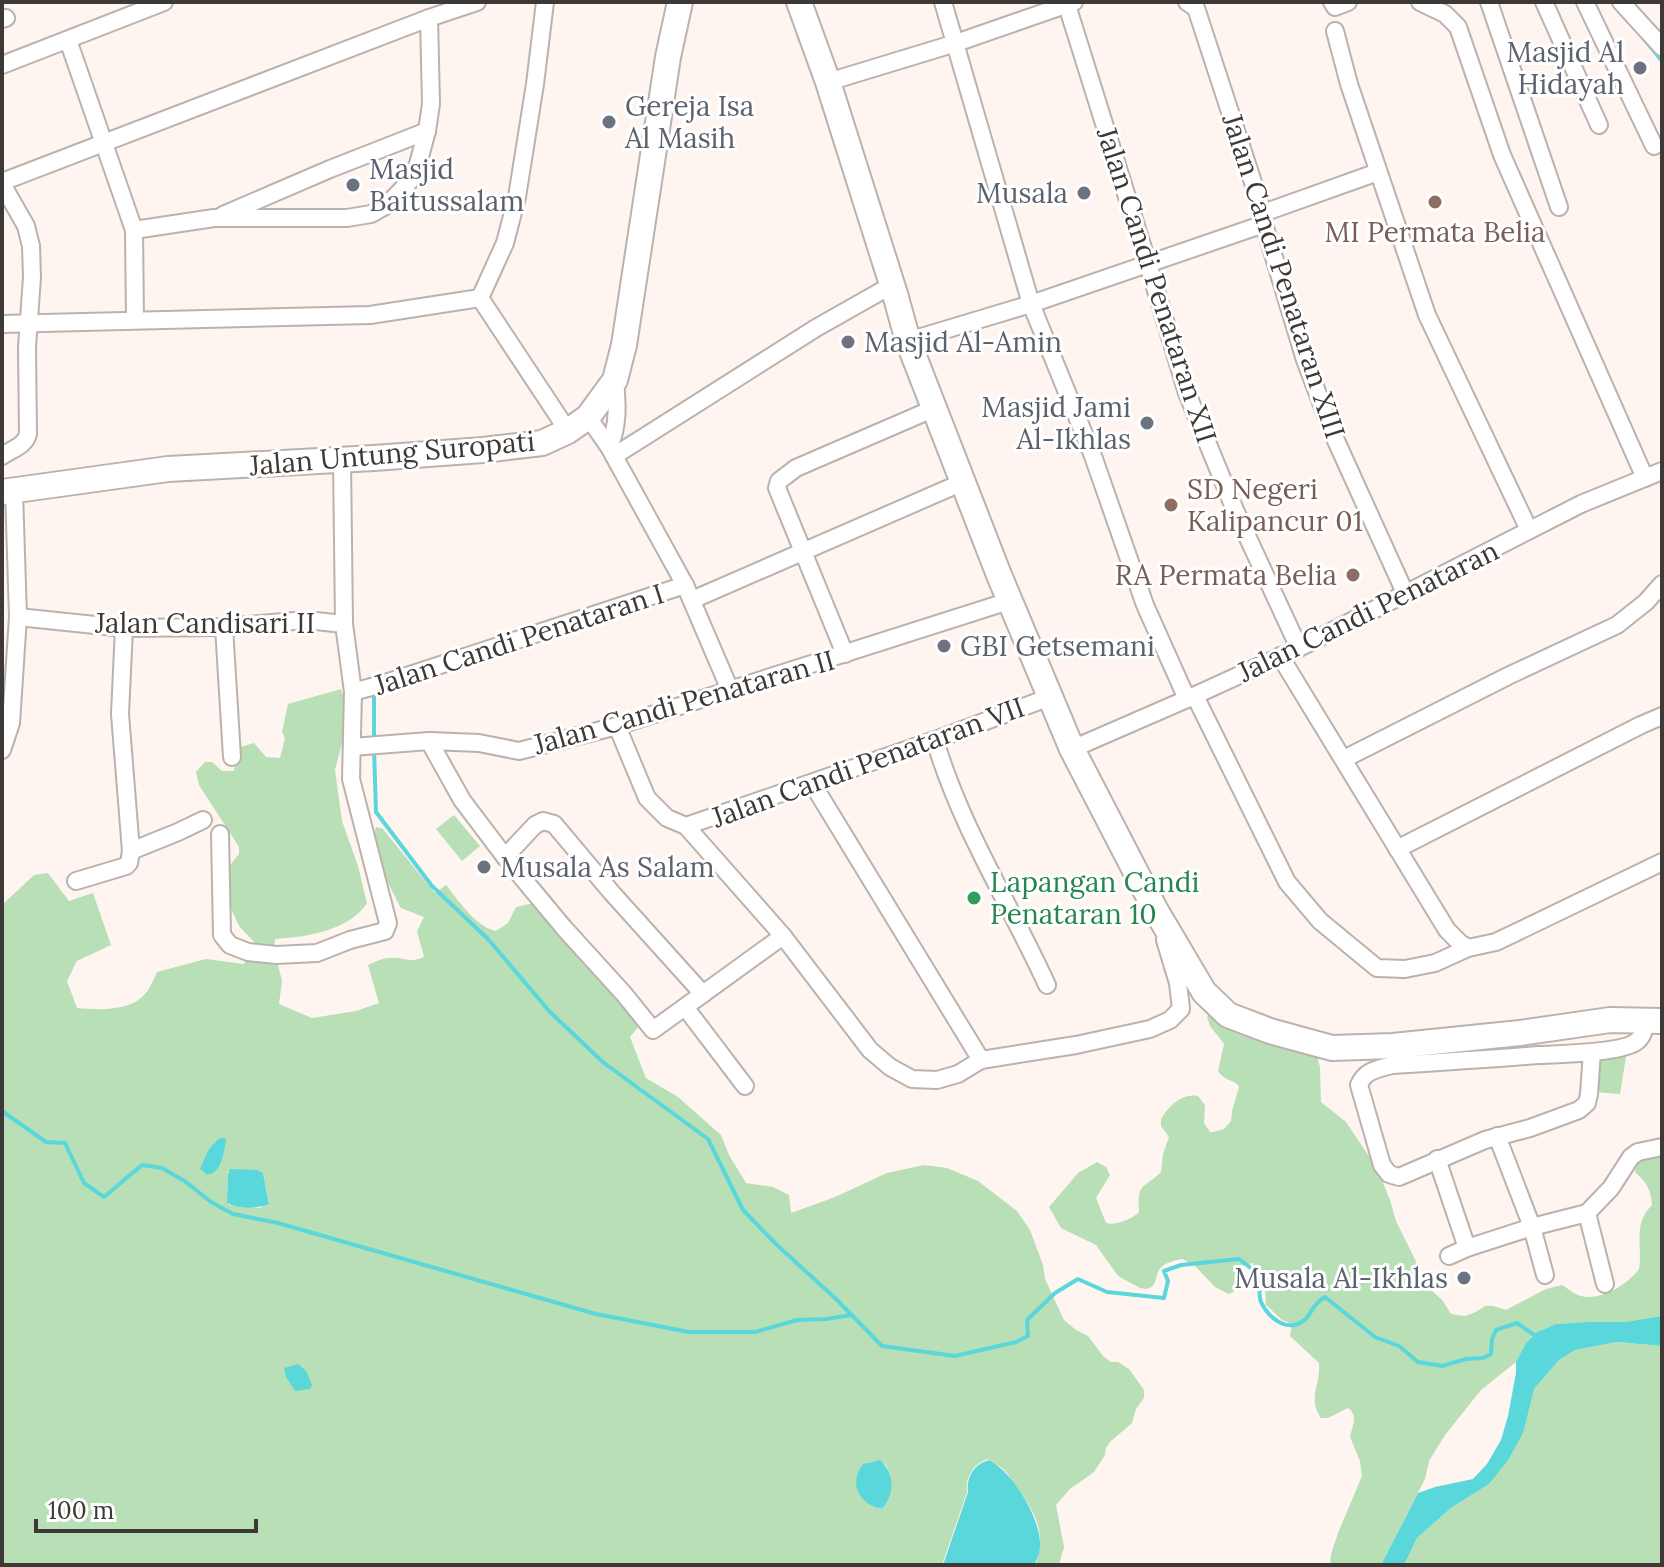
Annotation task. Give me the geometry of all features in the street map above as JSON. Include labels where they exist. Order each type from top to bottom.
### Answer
[{"type":"main road","points":[[578,424],[615,380],[624,345],[668,57],[680,2]]},
{"type":"main road","points":[[799,2],[828,82],[908,341],[1009,601],[1072,749],[1155,909],[1204,992],[1228,1015],[1270,1031],[1332,1048],[1393,1046],[1610,1020],[1653,1020]]},
{"type":"main road","name":"Jalan Untung Suropati","points":[[8,492],[168,469],[342,460],[542,443],[578,424]]},
{"type":"street","points":[[2,65],[164,2]]},
{"type":"street","points":[[2,456],[26,441],[28,434],[28,323],[32,277],[30,238],[2,183],[477,2]]},
{"type":"street","points":[[480,298],[505,243],[517,197],[545,2]]},
{"type":"street","points":[[943,2],[1031,304],[1093,456],[1145,605],[1287,882],[1320,921],[1377,968],[1405,969],[1435,963],[1468,948],[1496,942],[1662,862]]},
{"type":"street","name":"Jalan Candi Penataran XIII","points":[[1187,2],[1196,8],[1305,360],[1333,434],[1406,595]]},
{"type":"street","points":[[1332,2],[1335,7],[1348,2]]},
{"type":"street","points":[[1420,2],[1445,14],[1458,27],[1502,155],[1645,478]]},
{"type":"street","points":[[1489,2],[1559,207]]},
{"type":"street","points":[[1544,2],[1599,125]]},
{"type":"street","points":[[1585,2],[1654,146]]},
{"type":"street","points":[[1621,2],[1662,47]]},
{"type":"street","name":"Jalan Candi Penataran XII","points":[[828,82],[956,43],[1069,3],[1187,393],[1235,510],[1299,648]]},
{"type":"street","points":[[134,230],[214,218],[347,218],[371,214],[395,198],[409,182],[418,164],[427,131],[431,104],[429,18]]},
{"type":"street","points":[[1335,31],[1349,84],[1427,315],[1529,530]]},
{"type":"street","points":[[68,40],[134,230],[135,320]]},
{"type":"street","points":[[214,218],[427,131]]},
{"type":"street","points":[[908,341],[1148,264],[1378,172]]},
{"type":"street","points":[[612,452],[892,285]]},
{"type":"street","points":[[2,324],[370,315],[480,298]]},
{"type":"street","points":[[480,298],[578,424],[612,452],[688,593],[730,690]]},
{"type":"street","points":[[612,452],[618,413],[615,380]]},
{"type":"street","points":[[845,654],[777,488],[779,481],[796,468],[935,408]]},
{"type":"street","points":[[220,834],[222,935],[230,945],[248,952],[276,955],[317,953],[385,931],[388,923],[351,779],[366,746],[353,692],[344,624],[342,460]]},
{"type":"street","name":"Jalan Candi Penataran","points":[[1072,749],[1299,648],[1581,504],[1662,471]]},
{"type":"street","name":"Jalan Candi Penataran I","points":[[353,692],[688,593],[803,551],[963,482]]},
{"type":"street","points":[[2,750],[11,723],[18,617],[8,492]]},
{"type":"street","points":[[1344,759],[1617,625],[1646,602],[1662,584]]},
{"type":"street","name":"Jalan Candi Penataran II","points":[[366,746],[429,741],[500,745],[519,751],[617,726],[1009,601]]},
{"type":"street","name":"Jalan Candisari II","points":[[18,617],[124,628],[224,627],[306,620],[344,624]]},
{"type":"street","points":[[224,627],[232,757]]},
{"type":"street","points":[[76,881],[129,863],[131,851],[120,714],[124,628]]},
{"type":"street","points":[[1280,656],[1447,930],[1468,948]]},
{"type":"street","name":"Jalan Candi Penataran VII","points":[[686,826],[1050,697]]},
{"type":"street","points":[[1397,849],[1662,716]]},
{"type":"street","points":[[617,726],[647,798],[667,818],[686,826],[783,936],[870,1050],[890,1067],[912,1079],[937,1080],[958,1074],[981,1060],[1076,1045],[1150,1029],[1170,1020],[1181,1009],[1180,995],[1155,909]]},
{"type":"street","points":[[935,740],[942,766],[967,823],[1047,985]]},
{"type":"street","points":[[429,741],[462,800],[505,857],[653,1030],[783,936]]},
{"type":"street","points":[[812,783],[981,1060]]},
{"type":"street","points":[[131,851],[203,820]]},
{"type":"street","points":[[505,857],[535,825],[543,821],[554,824],[703,994]]},
{"type":"street","points":[[685,1007],[745,1086]]},
{"type":"street","points":[[1592,1052],[1587,1103],[1579,1110],[1497,1136],[1399,1177],[1389,1174],[1382,1165],[1359,1085],[1362,1077],[1369,1072],[1392,1065],[1592,1052],[1627,1046],[1635,1043],[1653,1020]]},
{"type":"street","points":[[1497,1136],[1532,1227],[1545,1275]]},
{"type":"street","points":[[1449,1256],[1532,1227],[1587,1213],[1611,1188],[1631,1157],[1638,1152],[1662,1147]]},
{"type":"street","points":[[1437,1159],[1467,1248]]},
{"type":"street","points":[[1587,1213],[1605,1284]]},
{"type":"green space","points":[[341,689],[346,703],[347,724],[335,770],[342,821],[367,903],[349,920],[326,931],[275,939],[274,948],[282,981],[279,1004],[312,1018],[356,1011],[379,1003],[368,965],[386,958],[414,960],[424,957],[417,931],[424,917],[401,908],[378,857],[374,836],[376,827],[383,829],[435,893],[446,885],[468,912],[489,929],[496,931],[508,923],[516,907],[533,903],[640,1025],[630,1037],[646,1078],[678,1097],[721,1135],[746,1183],[773,1187],[789,1195],[791,1213],[887,1173],[924,1165],[947,1168],[978,1181],[1017,1211],[1030,1230],[1045,1279],[1064,1320],[1088,1336],[1103,1356],[1129,1369],[1144,1390],[1144,1398],[1136,1409],[1132,1423],[1110,1442],[1094,1472],[1070,1489],[1056,1505],[1064,1547],[1059,1565],[1035,1565],[1040,1539],[1034,1516],[1007,1473],[988,1459],[969,1476],[967,1492],[942,1565],[2,1565],[2,905],[34,875],[48,873],[69,901],[93,893],[111,945],[77,961],[67,981],[77,1008],[125,1006],[142,997],[157,972],[206,959],[244,964],[255,943],[239,926],[227,900],[226,870],[239,854],[239,847],[199,785],[196,772],[205,762],[212,762],[222,771],[234,771],[237,748],[254,743],[266,757],[280,758],[288,704]],"holes":[[[228,1171],[263,1173],[269,1202],[260,1208],[227,1203]],[[876,1461],[886,1465],[891,1482],[891,1493],[882,1509],[879,1509],[866,1463]]]},
{"type":"green space","points":[[454,815],[480,846],[462,861],[436,829]]},
{"type":"green space","points":[[1210,1011],[1317,1056],[1321,1102],[1346,1122],[1377,1168],[1396,1221],[1429,1288],[1451,1314],[1465,1316],[1485,1306],[1506,1310],[1546,1289],[1562,1285],[1578,1295],[1595,1297],[1627,1281],[1639,1269],[1640,1228],[1652,1205],[1647,1186],[1635,1172],[1645,1159],[1662,1155],[1662,1316],[1625,1322],[1556,1324],[1537,1332],[1526,1343],[1516,1362],[1481,1390],[1445,1435],[1429,1461],[1425,1479],[1381,1565],[1330,1565],[1338,1533],[1362,1476],[1360,1461],[1350,1437],[1353,1414],[1348,1408],[1328,1418],[1321,1418],[1315,1404],[1319,1363],[1290,1336],[1292,1324],[1282,1320],[1266,1305],[1264,1277],[1252,1263],[1241,1266],[1235,1291],[1229,1294],[1215,1287],[1194,1265],[1182,1259],[1160,1268],[1153,1286],[1140,1288],[1118,1276],[1096,1245],[1061,1228],[1049,1207],[1078,1173],[1097,1162],[1106,1167],[1110,1175],[1096,1198],[1106,1223],[1114,1224],[1128,1219],[1139,1212],[1142,1187],[1161,1172],[1169,1137],[1161,1126],[1161,1119],[1172,1105],[1187,1096],[1198,1096],[1205,1105],[1204,1123],[1210,1132],[1224,1129],[1231,1121],[1239,1087],[1218,1071],[1224,1044],[1210,1026],[1207,1017]]},
{"type":"green space","points":[[1627,1051],[1620,1094],[1595,1092],[1597,1055]]},
{"type":"green space","points":[[1617,1342],[1662,1346],[1662,1565],[1404,1565],[1417,1538],[1451,1508],[1489,1484],[1534,1389],[1559,1360],[1575,1350]]},
{"type":"water","points":[[220,1138],[226,1141],[221,1162],[216,1170],[207,1175],[200,1169],[209,1149]]},
{"type":"water","points":[[230,1169],[263,1173],[269,1204],[248,1208],[227,1203]]},
{"type":"water","points":[[1662,1316],[1662,1346],[1617,1342],[1575,1350],[1559,1360],[1534,1389],[1523,1433],[1508,1460],[1489,1484],[1451,1508],[1417,1538],[1404,1565],[1381,1565],[1418,1493],[1473,1479],[1487,1464],[1501,1440],[1508,1416],[1516,1362],[1526,1343],[1537,1332],[1556,1324],[1625,1322]]},
{"type":"water","points":[[298,1364],[306,1371],[312,1385],[310,1389],[295,1391],[286,1377],[284,1368]]},
{"type":"water","points":[[880,1460],[892,1484],[882,1509],[867,1503],[856,1486],[863,1464]]},
{"type":"water","points":[[989,1460],[1007,1475],[1031,1511],[1040,1549],[1034,1565],[943,1565],[968,1492],[970,1476],[975,1468]]},
{"type":"waterway","points":[[1645,40],[1662,61]]},
{"type":"waterway","points":[[374,693],[374,740]]},
{"type":"waterway","points":[[374,749],[376,812],[432,886],[488,939],[550,1012],[604,1063],[708,1139],[743,1210],[882,1346],[955,1356],[1016,1342],[1028,1336],[1027,1320],[1055,1293],[1078,1279],[1107,1292],[1164,1298],[1168,1281],[1164,1271],[1181,1265],[1239,1259],[1260,1275],[1261,1302],[1278,1322],[1290,1325],[1303,1321],[1325,1297],[1375,1337],[1399,1346],[1418,1362],[1442,1366],[1483,1358],[1491,1354],[1496,1330],[1517,1323],[1537,1337]]},
{"type":"waterway","points":[[2,1111],[46,1142],[65,1143],[84,1183],[104,1197],[142,1165],[162,1168],[233,1214],[278,1223],[596,1314],[689,1332],[755,1332],[797,1320],[852,1315]]},
{"type":"place","name":"Masjid Al Hidayah","points":[[1640,68]]},
{"type":"place","name":"Gereja Isa Al Masih","points":[[609,122]]},
{"type":"place","name":"Masjid Baitussalam","points":[[353,185]]},
{"type":"place","name":"Musala","points":[[1084,193]]},
{"type":"place","name":"MI Permata Belia","points":[[1435,202]]},
{"type":"place","name":"Masjid Al-Amin","points":[[848,342]]},
{"type":"place","name":"Masjid Jami Al-Ikhlas","points":[[1147,423]]},
{"type":"place","name":"SD Negeri Kalipancur 01","points":[[1171,505]]},
{"type":"place","name":"RA Permata Belia","points":[[1353,575]]},
{"type":"place","name":"GBI Getsemani","points":[[944,646]]},
{"type":"place","name":"Musala As Salam","points":[[484,867]]},
{"type":"place","name":"Lapangan Candi Penataran 10","points":[[974,898]]},
{"type":"place","name":"Musala Al-Ikhlas","points":[[1464,1278]]}]
